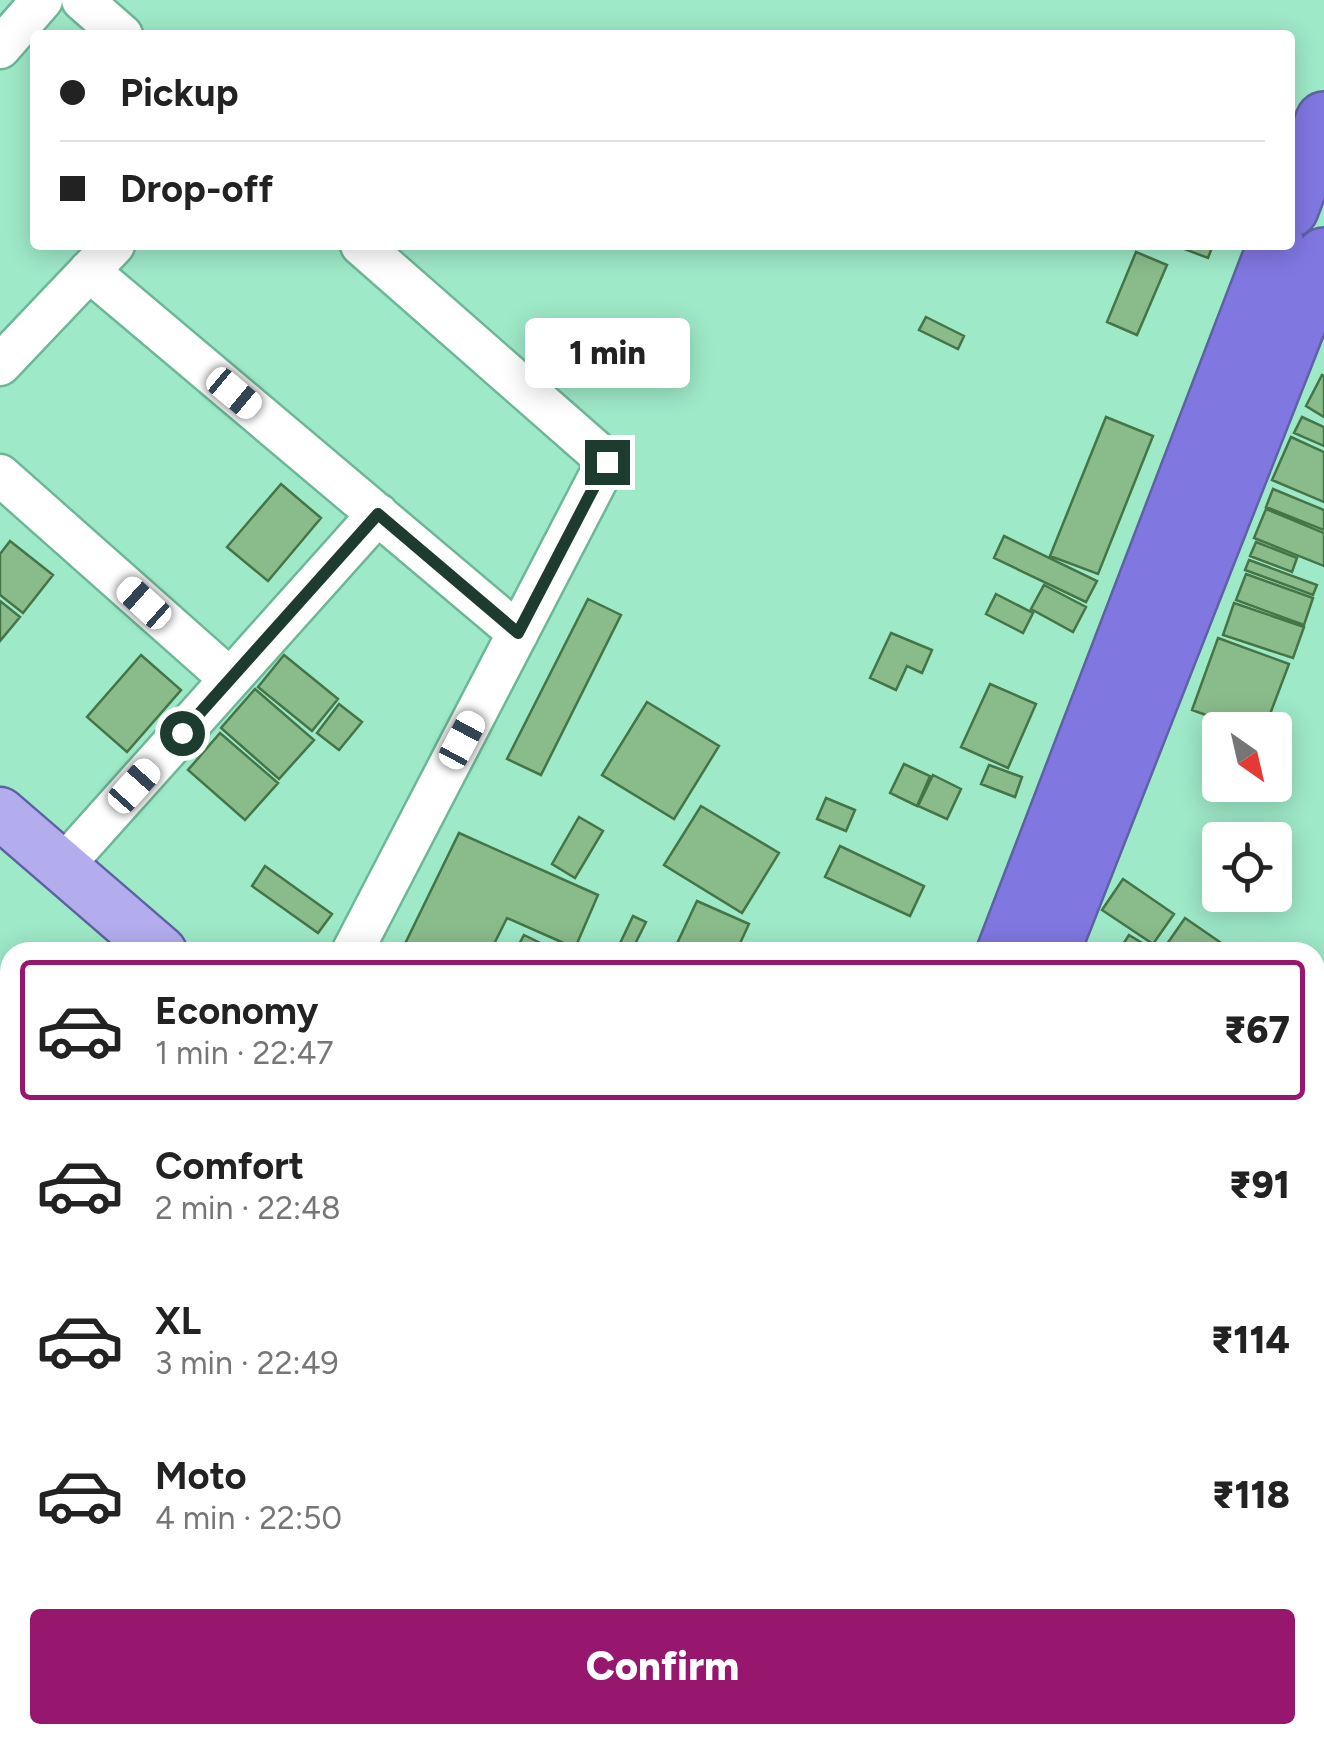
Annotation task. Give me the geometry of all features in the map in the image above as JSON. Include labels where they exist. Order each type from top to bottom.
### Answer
[{"type":"highway","points":[[1295,195],[1324,120]]},
{"type":"highway","points":[[1009,942],[1274,250]]},
{"type":"highway","points":[[1063,942],[1319,289]]},
{"type":"main road","points":[[0,813],[150,942]]},
{"type":"street","points":[[0,48],[42,0]]},
{"type":"street","points":[[82,0],[116,30]]},
{"type":"street","points":[[357,942],[607,462],[367,250]]},
{"type":"street","points":[[0,365],[102,258],[378,514],[518,633]]},
{"type":"street","points":[[0,475],[230,679]]},
{"type":"street","points":[[62,866],[378,514]]},
{"type":"building","points":[[1187,250],[1211,250],[1208,258]]},
{"type":"building","points":[[1136,252],[1167,265],[1137,335],[1107,322]]},
{"type":"building","points":[[926,317],[964,336],[958,349],[919,330]]},
{"type":"building","points":[[1324,376],[1324,417],[1306,406]]},
{"type":"building","points":[[1106,417],[1153,436],[1098,574],[1050,556]]},
{"type":"building","points":[[1302,417],[1324,427],[1324,446],[1294,433]]},
{"type":"building","points":[[1291,437],[1324,452],[1324,502],[1272,480]]},
{"type":"building","points":[[281,484],[321,518],[268,581],[227,547]]},
{"type":"building","points":[[1273,489],[1324,510],[1324,530],[1266,507]]},
{"type":"building","points":[[1266,509],[1324,533],[1324,566],[1254,538]]},
{"type":"building","points":[[1004,536],[1097,581],[1086,602],[994,558]]},
{"type":"building","points":[[10,541],[53,575],[23,613],[0,595],[0,554]]},
{"type":"building","points":[[1256,542],[1297,558],[1292,572],[1250,556]]},
{"type":"building","points":[[1249,560],[1317,585],[1313,595],[1245,570]]},
{"type":"building","points":[[1246,574],[1313,598],[1304,625],[1236,600]]},
{"type":"building","points":[[1044,585],[1086,607],[1073,632],[1031,609]]},
{"type":"building","points":[[996,594],[1033,613],[1023,633],[986,614]]},
{"type":"building","points":[[588,599],[621,615],[541,775],[507,759]]},
{"type":"building","points":[[0,601],[20,617],[0,641]]},
{"type":"building","points":[[1234,603],[1304,627],[1293,658],[1223,635]]},
{"type":"building","points":[[891,633],[932,650],[922,673],[907,666],[896,690],[870,678]]},
{"type":"building","points":[[1218,638],[1289,664],[1271,712],[1202,714],[1192,710]]},
{"type":"building","points":[[141,655],[181,690],[127,752],[87,717]]},
{"type":"building","points":[[284,655],[338,699],[312,731],[258,687]]},
{"type":"building","points":[[990,684],[1036,704],[1008,768],[961,747]]},
{"type":"building","points":[[255,689],[314,740],[279,779],[221,728]]},
{"type":"building","points":[[647,702],[719,746],[674,819],[602,775]]},
{"type":"building","points":[[339,704],[362,722],[339,750],[317,733]]},
{"type":"building","points":[[220,733],[278,783],[245,820],[188,770]]},
{"type":"building","points":[[904,764],[930,776],[917,806],[890,793]]},
{"type":"building","points":[[989,765],[1022,777],[1015,797],[981,784]]},
{"type":"building","points":[[933,775],[961,789],[947,819],[918,806]]},
{"type":"building","points":[[826,798],[855,810],[846,831],[817,819]]},
{"type":"building","points":[[701,806],[779,853],[742,913],[664,865]]},
{"type":"building","points":[[579,817],[603,831],[575,878],[552,864]]},
{"type":"building","points":[[459,833],[598,895],[578,942],[561,942],[507,918],[495,942],[406,942]]},
{"type":"building","points":[[840,846],[924,886],[910,916],[825,877]]},
{"type":"building","points":[[265,866],[332,914],[318,933],[252,886]]},
{"type":"building","points":[[1123,879],[1174,914],[1154,942],[1150,942],[1102,910]]},
{"type":"building","points":[[697,901],[749,924],[741,942],[678,942]]},
{"type":"building","points":[[633,916],[646,922],[636,942],[621,942]]},
{"type":"building","points":[[1185,918],[1220,942],[1168,942]]},
{"type":"building","points":[[524,935],[538,942],[520,942]]},
{"type":"route","points":[[182,733],[378,514],[518,633],[607,462]]}]
